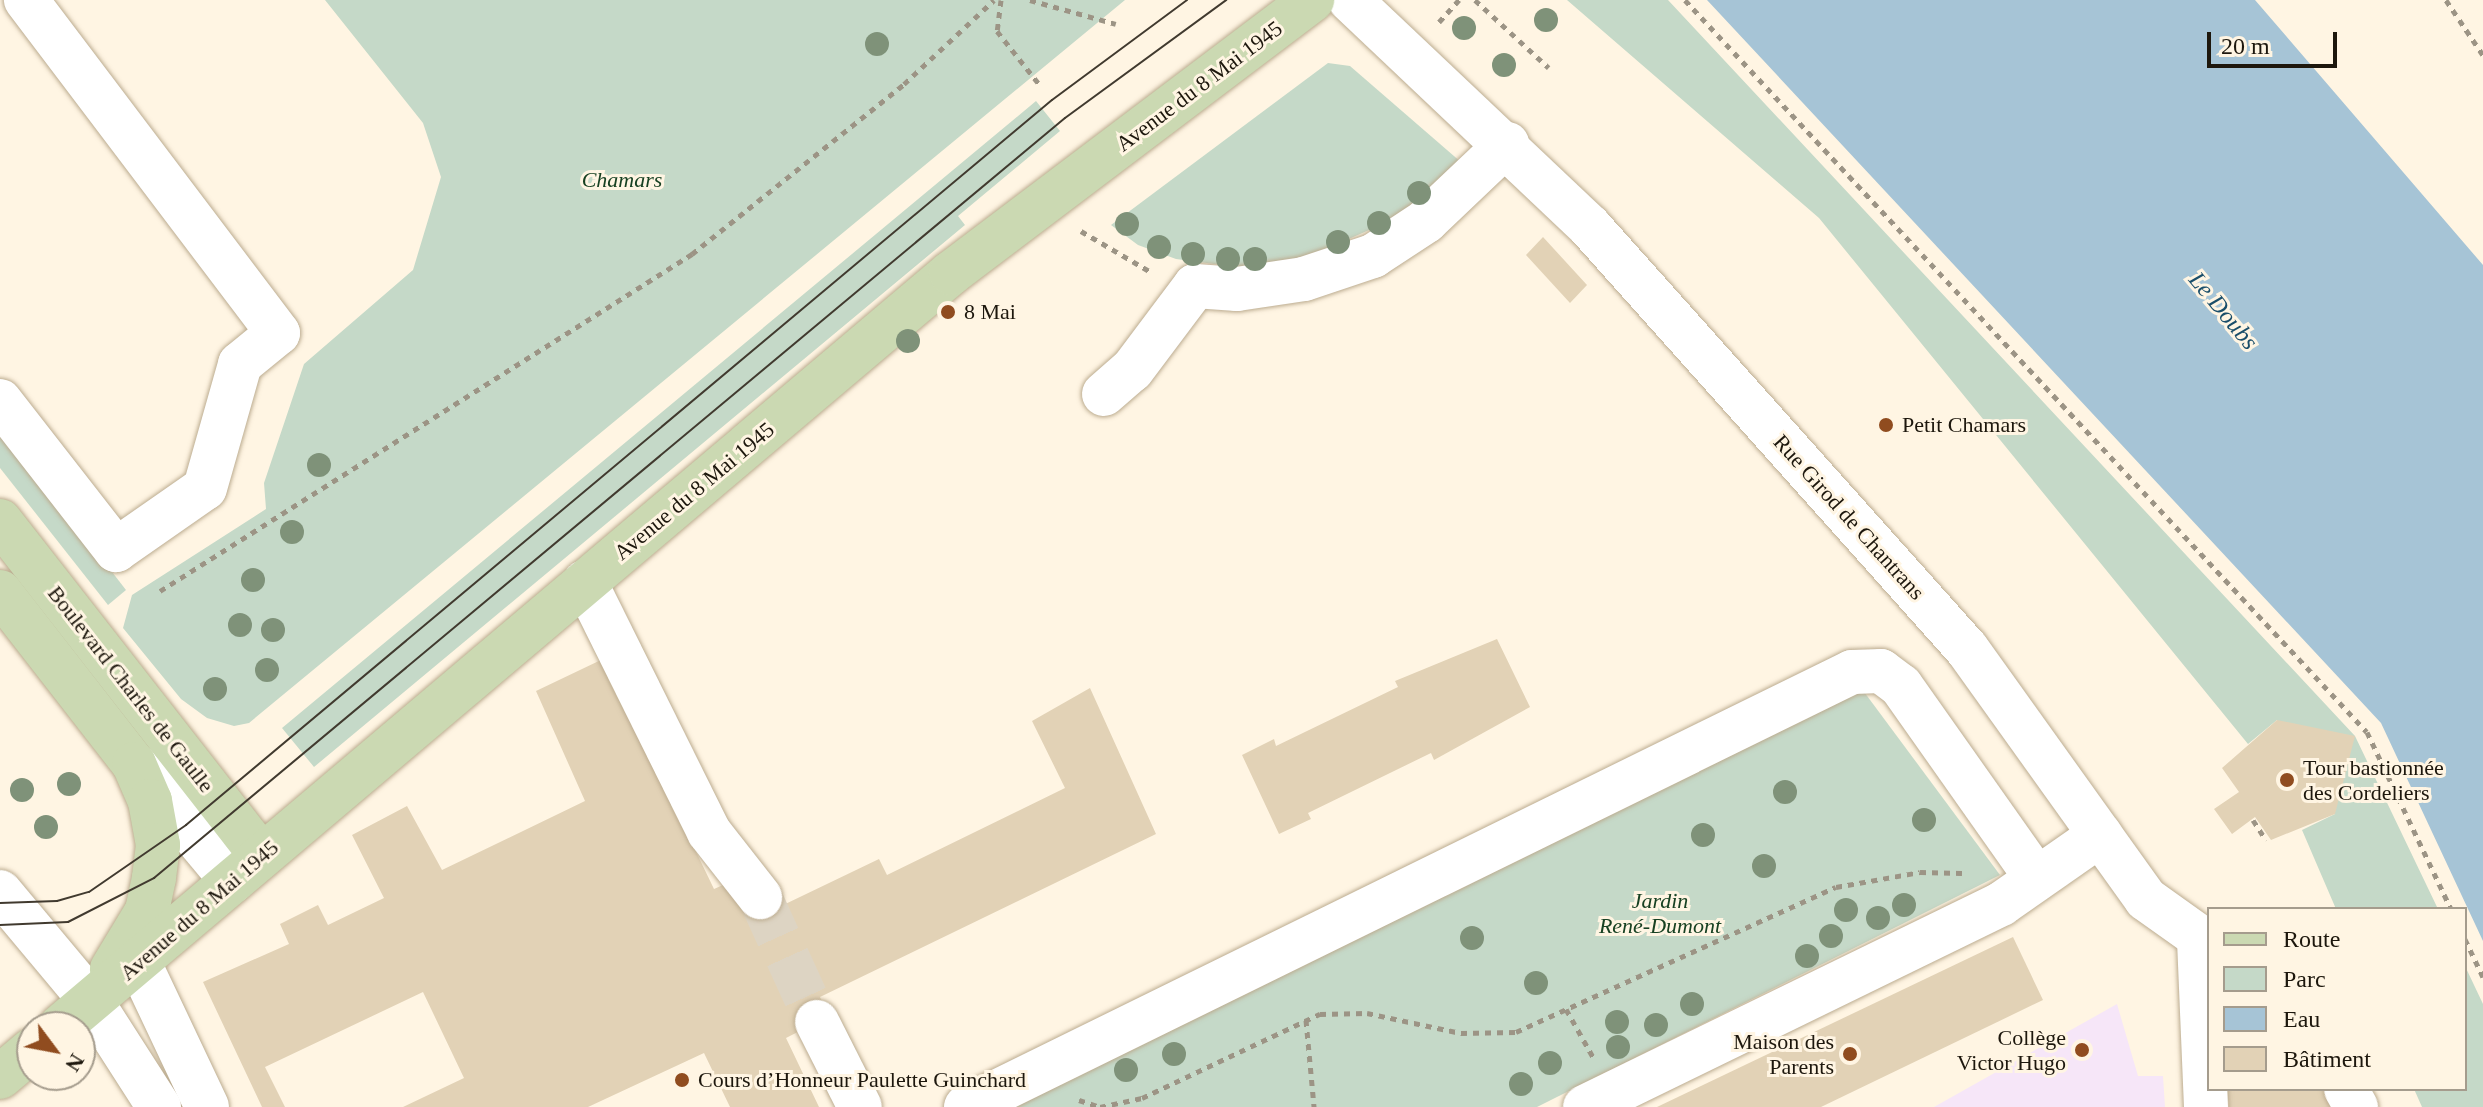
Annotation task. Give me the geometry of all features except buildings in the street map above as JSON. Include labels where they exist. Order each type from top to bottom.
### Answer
[{"type":"main road","name":"Avenue du 8 Mai 1945","points":[[79,1011],[951,273],[1312,0]]},
{"type":"main road","name":"Boulevard Charles de Gaulle","points":[[0,521],[247,869]]},
{"type":"main road","name":"Boulevard Charles de Gaulle","points":[[0,592],[134,764],[158,845],[154,878],[132,939],[77,1011]]},
{"type":"main road","points":[[0,1077],[16,1064]]},
{"type":"street","points":[[0,401],[116,550],[205,488],[240,364],[278,333],[26,0]]},
{"type":"street","name":"Rue Girod de Chantrans","points":[[1350,0],[1507,144],[1589,226],[1967,649],[2146,899],[2204,942],[2206,1107]]},
{"type":"street","points":[[1104,394],[1132,370],[1195,286],[1237,289],[1304,279],[1373,256],[1426,221],[1507,144]]},
{"type":"street","points":[[585,582],[709,832],[760,897]]},
{"type":"street","points":[[966,1107],[1852,672],[1881,671],[1901,686],[2035,876]]},
{"type":"street","points":[[134,764],[247,869]]},
{"type":"street","points":[[1599,1100],[2001,904],[2035,876],[2100,835]]},
{"type":"street","points":[[0,892],[73,1011]]},
{"type":"street","points":[[139,963],[207,1107]]},
{"type":"street","points":[[817,1022],[860,1107]]},
{"type":"street","points":[[96,1037],[159,1107]]},
{"type":"path","points":[[160,591],[692,254],[904,84],[994,0]]},
{"type":"path","points":[[1001,0],[997,31],[1039,84]]},
{"type":"path","points":[[1030,0],[1116,24]]},
{"type":"path","points":[[1427,35],[1459,0]]},
{"type":"path","points":[[1475,0],[1549,68]]},
{"type":"path","points":[[1685,0],[2367,732],[2450,907]]},
{"type":"path","points":[[2446,0],[2483,55]]},
{"type":"path","points":[[1080,230],[1129,264],[1195,286]]},
{"type":"path","points":[[2253,820],[2266,840]]},
{"type":"path","points":[[1033,1074],[1100,1107],[1142,1098],[1320,1014],[1367,1013],[1461,1033],[1516,1032],[1836,887],[1920,872],[2035,876]]},
{"type":"path","points":[[2467,943],[2483,977]]},
{"type":"path","points":[[1566,1009],[1599,1100]]},
{"type":"path","points":[[1306,1020],[1314,1107]]},
{"type":"shaded area","name":"Collège Victor Hugo","points":[[2117,1004],[2138,1076],[2163,1076],[2165,1107],[1934,1107]]},
{"type":"green space","name":"Chamars","points":[[325,0],[1125,0],[249,723],[234,726],[207,718],[181,699],[123,628],[132,595],[266,509],[264,483],[304,364],[413,270],[441,177],[423,123]]},
{"type":"green space","points":[[1567,0],[1668,0],[2355,736],[2437,907],[2335,907],[2302,830],[2335,814],[2277,720],[2248,744],[1819,218]]},
{"type":"green space","points":[[1328,63],[1350,66],[1462,163],[1447,181],[1394,219],[1299,261],[1237,267],[1176,259],[1138,245],[1111,225]]},
{"type":"green space","points":[[1036,101],[1060,131],[958,216],[965,225],[314,767],[282,728]]},
{"type":"green space","points":[[0,427],[126,590],[108,605],[0,468]]},
{"type":"green space","name":"Jardin René-Dumont","points":[[1856,681],[2000,875],[1537,1107],[1009,1107]]},
{"type":"green space","points":[[2467,970],[2483,1004],[2483,1107],[2422,1107],[2415,1091],[2467,1091]]},
{"type":"water","name":"Le Doubs","points":[[1707,0],[2255,0],[2483,265],[2483,941],[2381,723]]},
{"type":"tunnel","points":[[760,897],[817,1022]]},
{"type":"tram line","points":[[0,903],[57,901],[89,892],[186,825],[1052,100],[1187,0]]},
{"type":"tram line","points":[[0,925],[68,922],[154,878],[1065,118],[1226,0]]},
{"type":"place","name":"8 Mai","points":[[948,312]]},
{"type":"place","name":"Petit Chamars","points":[[1886,425]]},
{"type":"place","name":"Tour bastionnée des Cordeliers","points":[[2287,780]]},
{"type":"place","name":"Collège Victor Hugo","points":[[2082,1050]]},
{"type":"place","name":"Maison des Parents","points":[[1850,1054]]},
{"type":"place","name":"Cours d’Honneur Paulette Guinchard","points":[[682,1080]]}]
